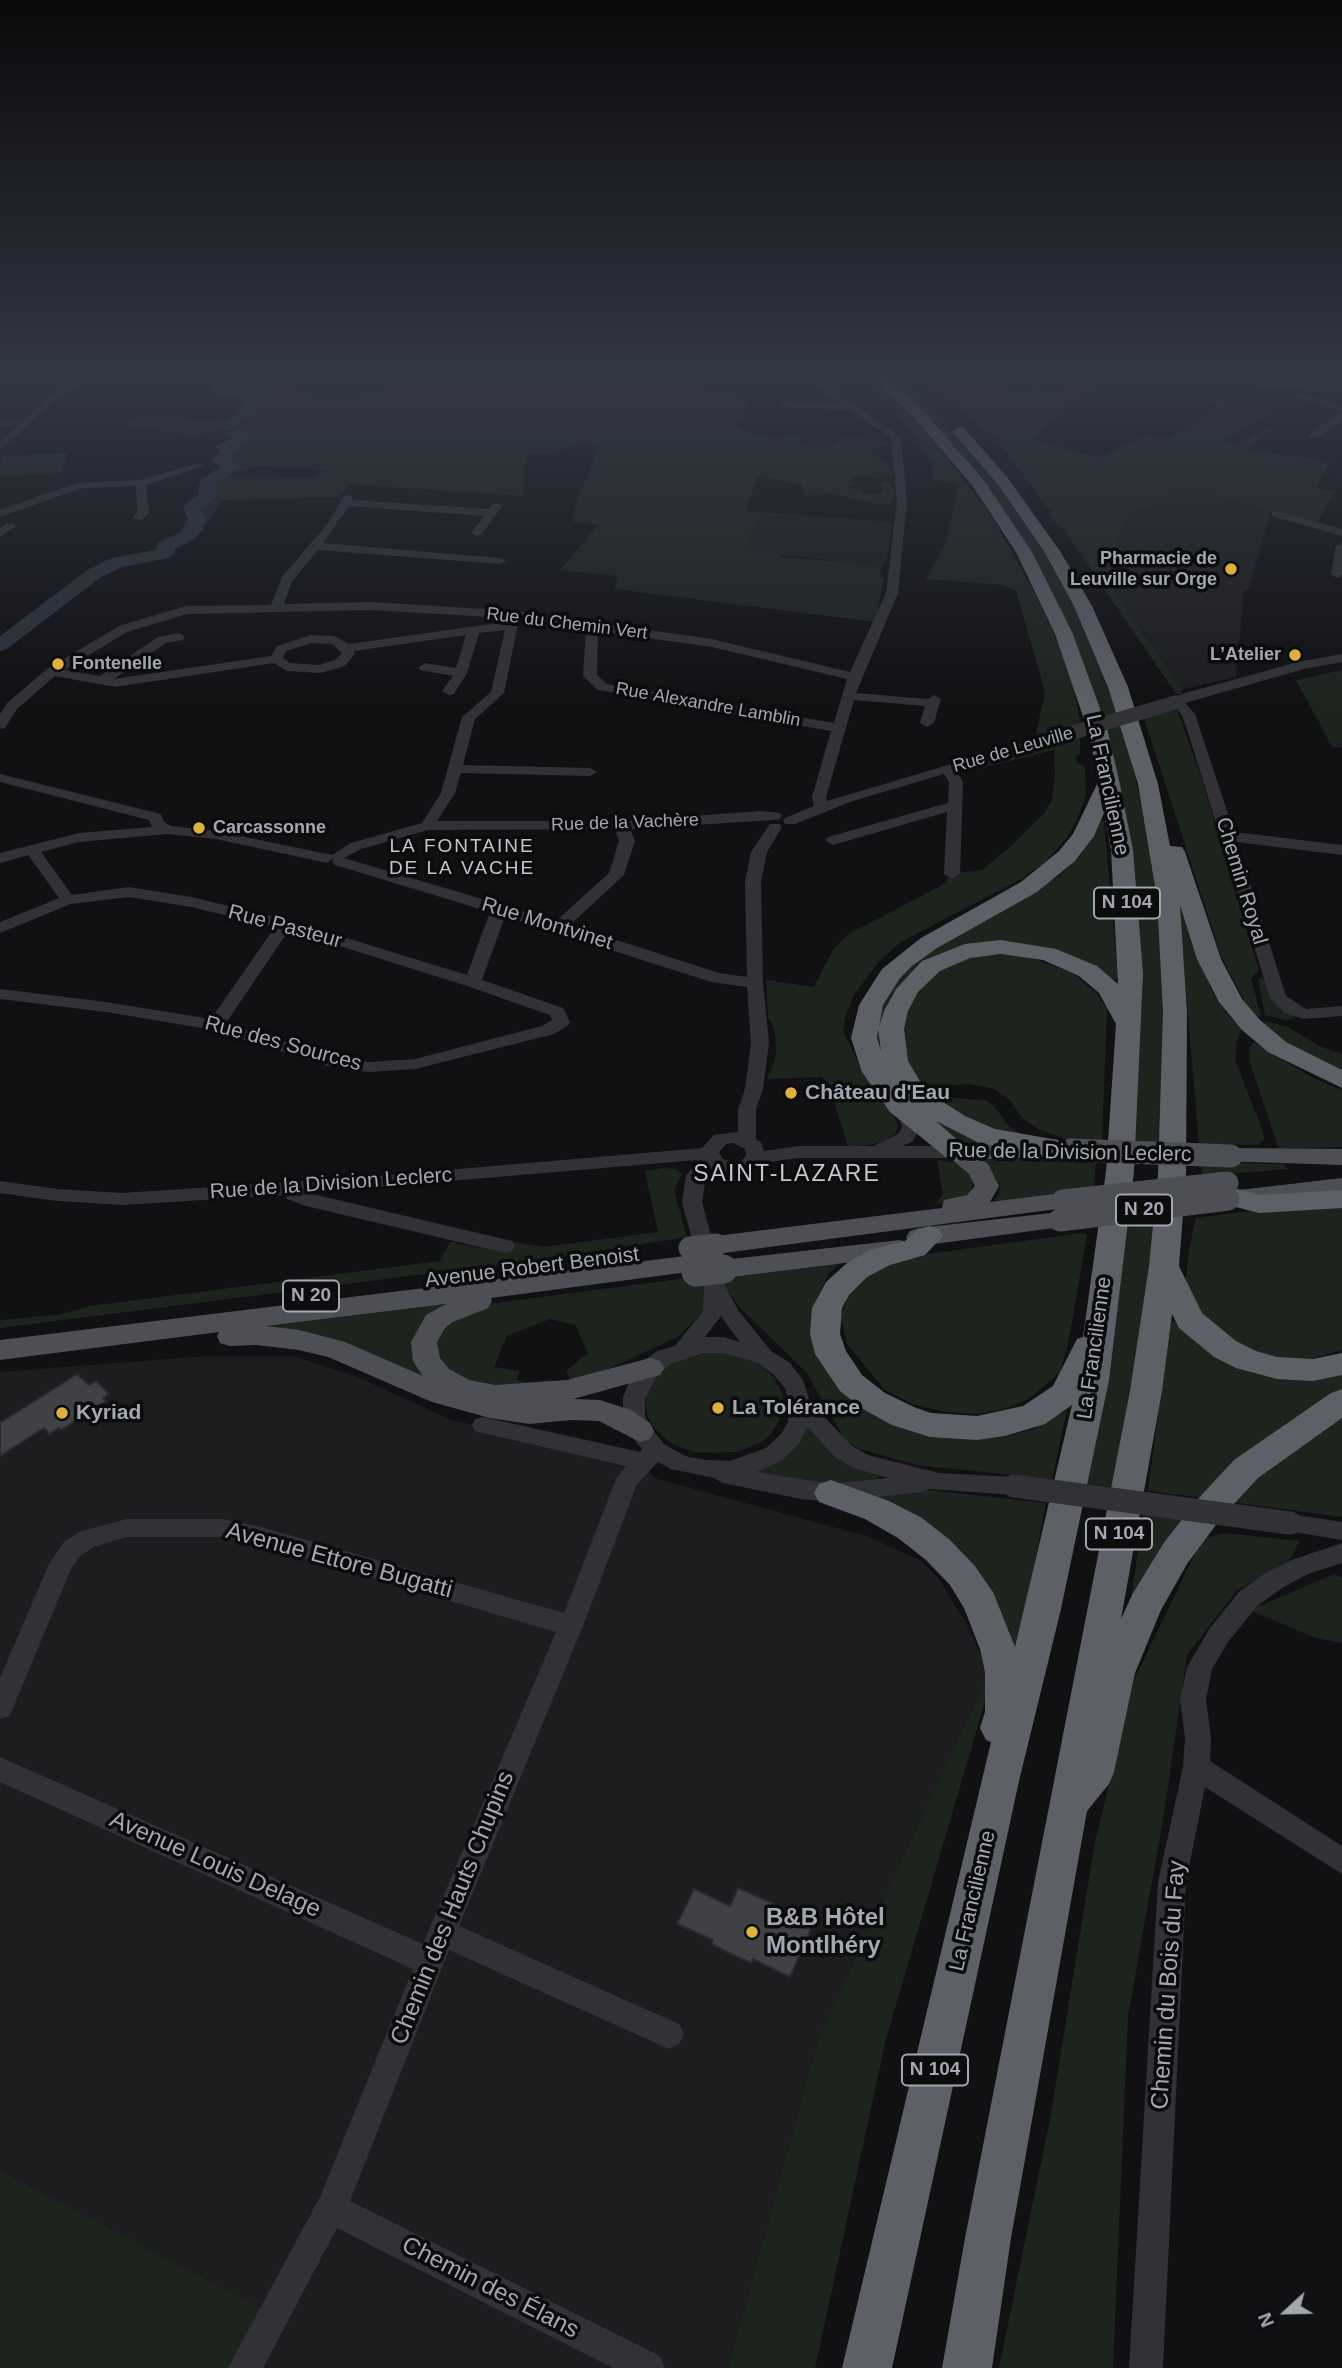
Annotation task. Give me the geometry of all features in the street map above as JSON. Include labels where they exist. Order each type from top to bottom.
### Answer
[{"type":"highway","name":"La Francilienne","points":[[867,2368],[1000,1781],[1071,1486],[1093,1380],[1120,1171],[1129,1027],[1131,973],[1122,850],[1097,728],[1074,658],[1052,606],[1024,552],[980,488]]},
{"type":"highway","name":"La Francilienne","points":[[967,2368],[988,2238],[1146,1391],[1164,1266],[1172,1174],[1174,967],[1168,898],[1148,784],[1118,687],[1092,625],[1068,578],[1008,488]]},
{"type":"highway","points":[[957,1152],[908,1114],[886,1091],[875,1072],[864,1038],[872,1005],[891,974],[929,943],[1049,873],[1083,836],[1109,780]]},
{"type":"highway","points":[[1148,784],[1157,799],[1209,960],[1231,1002],[1251,1025],[1277,1047],[1342,1080]]},
{"type":"highway","points":[[1071,1150],[987,1136],[955,1122],[923,1101],[903,1078],[892,1053],[891,1028],[902,997],[922,973],[951,956],[982,948],[1018,948],[1058,957],[1088,971],[1109,989],[1129,1027]]},
{"type":"highway","points":[[1231,1193],[1259,1204],[1342,1199]]},
{"type":"highway","points":[[920,1235],[849,1276],[831,1298],[825,1325],[831,1354],[851,1383],[874,1401],[903,1416],[946,1427],[977,1428],[1034,1416],[1069,1388],[1100,1319]]},
{"type":"highway","points":[[1164,1266],[1190,1320],[1225,1349],[1247,1360],[1277,1368],[1312,1370],[1342,1364]]},
{"type":"highway","points":[[1070,1802],[1095,1772],[1122,1661],[1145,1605],[1175,1554],[1209,1509],[1246,1469],[1342,1401]]},
{"type":"highway","points":[[831,1493],[877,1510],[924,1538],[962,1575],[980,1602],[993,1632],[1003,1672],[1004,1712],[990,1757],[1000,1781]]},
{"type":"main road","name":"Rue de la Division Leclerc","points":[[957,1152],[1071,1150],[1342,1157]]},
{"type":"main road","points":[[650,1368],[567,1390],[495,1395],[463,1390],[439,1376],[427,1361],[424,1342],[435,1322],[444,1315],[484,1300],[708,1263],[920,1235],[936,1210],[974,1202],[986,1192],[987,1181],[983,1175],[957,1152]]},
{"type":"main road","name":"N 20","points":[[1231,1193],[1342,1171]]},
{"type":"main road","name":"N 20","points":[[920,1235],[1062,1211],[1231,1193],[1342,1186]]},
{"type":"main road","name":"Avenue Robert Benoist","points":[[0,1350],[708,1263]]},
{"type":"main road","name":"Avenue Robert Benoist","points":[[0,1335],[708,1263]]},
{"type":"main road","points":[[164,1331],[195,1338],[257,1335],[299,1340],[335,1349],[442,1395],[490,1408],[529,1413],[571,1409],[600,1410],[621,1418],[646,1447]]},
{"type":"street","points":[[0,514],[74,488]]},
{"type":"street","points":[[138,518],[143,512],[142,488]]},
{"type":"street","points":[[821,805],[819,797],[854,677],[892,593],[902,502],[901,488]]},
{"type":"street","points":[[276,609],[286,580],[316,546],[347,501],[495,509],[477,533]]},
{"type":"street","points":[[1276,514],[1342,533]]},
{"type":"street","points":[[0,534],[11,525]]},
{"type":"street","points":[[316,546],[500,561]]},
{"type":"street","points":[[1337,574],[1342,546]]},
{"type":"street","name":"Rue du Chemin Vert","points":[[0,725],[12,706],[52,672],[123,629],[186,610],[385,607],[592,627],[712,643],[854,677]]},
{"type":"street","points":[[276,659],[281,649],[299,641],[323,639],[348,648],[473,631],[513,620],[498,693],[470,717],[448,793],[427,826]]},
{"type":"street","name":"Rue Alexandre Lamblin","points":[[592,627],[590,676],[603,687],[838,728]]},
{"type":"street","points":[[449,691],[461,673],[473,631]]},
{"type":"street","points":[[102,681],[162,640],[179,637]]},
{"type":"street","points":[[52,672],[115,683],[276,659],[287,667],[320,669],[340,663],[349,653],[348,648]]},
{"type":"street","name":"Rue de Leuville","points":[[778,820],[821,805],[1177,702],[1186,705],[1236,692],[1243,683],[1303,665],[1342,658]]},
{"type":"street","points":[[425,667],[461,673]]},
{"type":"street","points":[[849,696],[933,701],[927,723]]},
{"type":"street","name":"Chemin Royal","points":[[1177,702],[1188,714],[1279,998],[1291,1009],[1304,1014],[1342,1011]]},
{"type":"street","points":[[455,769],[590,772]]},
{"type":"street","points":[[948,769],[956,782],[952,874]]},
{"type":"street","points":[[0,778],[194,824]]},
{"type":"street","points":[[833,840],[954,806]]},
{"type":"street","name":"Rue de la Vachère","points":[[335,858],[356,846],[427,826],[621,825],[747,816],[778,820]]},
{"type":"street","points":[[156,817],[157,824],[167,830]]},
{"type":"street","points":[[695,1181],[711,1171],[717,1153],[747,1109],[759,1064],[755,984],[755,863],[778,820]]},
{"type":"street","points":[[559,927],[616,876],[626,841],[621,825]]},
{"type":"street","points":[[876,828],[888,839]]},
{"type":"street","name":"Rue Montvinet","points":[[0,858],[79,838],[167,830],[216,835],[335,858],[716,978],[755,984]]},
{"type":"street","points":[[1227,836],[1342,850]]},
{"type":"street","points":[[31,849],[68,900]]},
{"type":"street","name":"Rue Pasteur","points":[[0,928],[68,900],[129,892],[191,902],[285,925],[473,982],[557,1012],[561,1022]]},
{"type":"street","points":[[473,982],[499,909]]},
{"type":"street","points":[[216,1025],[285,925]]},
{"type":"street","name":"Rue des Sources","points":[[0,994],[106,1007],[216,1025],[334,1062],[369,1067],[415,1064],[548,1030],[561,1022]]},
{"type":"street","points":[[717,1153],[748,1165],[753,1148],[747,1109]]},
{"type":"street","points":[[864,1152],[905,1138],[911,1128],[908,1114]]},
{"type":"street","points":[[717,1153],[734,1138],[753,1148]]},
{"type":"street","name":"Rue de la Division Leclerc","points":[[753,1148],[799,1152],[957,1152]]},
{"type":"street","name":"Rue de la Division Leclerc","points":[[0,1187],[57,1195],[122,1199],[366,1183],[717,1153]]},
{"type":"street","points":[[662,1157],[680,1161],[695,1181],[692,1202],[708,1263],[730,1314],[763,1356],[782,1369],[795,1386],[800,1405],[799,1423],[789,1440],[774,1454],[754,1464],[730,1470],[705,1469]]},
{"type":"street","points":[[366,1183],[370,1215]]},
{"type":"street","points":[[293,1188],[294,1194],[306,1200],[505,1246]]},
{"type":"street","points":[[646,1447],[634,1415],[634,1398],[639,1382],[650,1368],[683,1349],[713,1312],[708,1263]]},
{"type":"street","points":[[683,1349],[724,1345],[763,1356]]},
{"type":"street","points":[[800,1405],[843,1451],[886,1469],[939,1482]]},
{"type":"street","points":[[483,1425],[646,1447],[678,1463],[801,1490],[831,1493],[939,1482],[1014,1486],[1342,1531]]},
{"type":"street","name":"Chemin des Hauts Chupins","points":[[245,2368],[331,2208],[442,1932],[571,1626],[626,1479],[646,1447]]},
{"type":"street","name":"Avenue Ettore Bugatti","points":[[0,1708],[61,1564],[72,1549],[87,1539],[127,1528],[221,1528],[257,1535],[571,1626]]},
{"type":"street","name":"Chemin du Bois du Fay","points":[[1146,2368],[1172,1882],[1196,1767],[1198,1738],[1194,1699],[1200,1667],[1219,1635],[1248,1599],[1273,1581],[1300,1567],[1342,1553]]},
{"type":"street","points":[[1196,1767],[1342,1861]]},
{"type":"street","name":"Avenue Louis Delage","points":[[0,1769],[430,1962]]},
{"type":"street","points":[[442,1932],[669,2034]]},
{"type":"street","name":"Chemin des Élans","points":[[331,2208],[648,2368]]},
{"type":"shaded area","points":[[202,488],[346,488],[339,497],[224,500],[195,538],[181,537],[191,512],[189,506],[208,494]]},
{"type":"shaded area","points":[[400,488],[523,488],[523,496]]},
{"type":"shaded area","points":[[582,488],[754,488],[746,511],[780,514],[759,515],[745,549],[776,552],[781,557],[881,565],[882,568],[876,569],[881,570],[880,577],[884,578],[875,622],[615,589],[617,576],[560,570],[598,525],[572,521]]},
{"type":"shaded area","points":[[802,488],[862,489],[863,495],[875,495],[883,492],[882,488],[893,488],[895,497],[889,504],[877,504],[828,493],[805,495]]},
{"type":"shaded area","points":[[958,488],[969,488],[993,519],[1038,599],[1061,650],[1074,689],[1081,725],[1038,737],[1036,734],[1045,692],[1016,591],[1004,585],[926,579],[946,542]]},
{"type":"shaded area","points":[[980,488],[1002,488],[1022,514],[1067,589],[1121,714],[1101,719],[1076,645],[1036,560]]},
{"type":"shaded area","points":[[1032,488],[1172,488],[1171,502],[1127,512],[1110,566],[1115,578],[1114,590],[1183,689],[1181,694],[1176,694],[1065,531],[1050,517],[1050,511]]},
{"type":"shaded area","points":[[1113,488],[1194,488],[1271,511],[1248,590],[1244,590],[1236,677],[1183,689],[1098,566]]},
{"type":"shaded area","points":[[1191,488],[1316,488],[1334,491],[1316,525]]},
{"type":"shaded area","points":[[745,511],[892,522],[887,560],[881,565],[727,550]]},
{"type":"shaded area","points":[[1342,670],[1342,747],[1332,747],[1296,680]]},
{"type":"shaded area","points":[[1171,709],[1178,712],[1201,777],[1259,971],[1251,978],[1261,1016],[1257,1017],[1248,1008],[1221,956],[1144,718]]},
{"type":"shaded area","points":[[1123,724],[1155,865],[1166,986],[1164,1143],[1134,1143],[1104,729]]},
{"type":"shaded area","points":[[1080,736],[1080,753],[1076,757],[1078,763],[1085,768],[1086,795],[1077,820],[1066,839],[1044,863],[1021,879],[901,942],[880,960],[854,995],[843,1031],[866,1077],[896,1119],[898,1126],[896,1133],[887,1139],[874,1144],[848,1147],[829,1085],[822,1077],[767,1079],[776,1056],[775,1030],[768,1017],[766,980],[814,987],[834,948],[849,934],[946,883],[946,878],[955,878],[957,873],[982,870],[1045,812],[1052,800],[1054,750],[969,771],[965,769]]},
{"type":"shaded area","points":[[1098,820],[1104,821],[1118,978],[1109,981],[1053,950],[1011,941],[978,943],[926,961],[905,979],[892,995],[884,1012],[890,1071],[986,1146],[960,1145],[891,1086],[873,1027],[883,994],[919,957],[1059,876],[1081,855]]},
{"type":"shaded area","points":[[1178,896],[1211,989],[1225,1012],[1242,1029],[1237,1041],[1235,1060],[1263,1131],[1264,1140],[1258,1145],[1199,1144]]},
{"type":"shaded area","points":[[1007,954],[1038,960],[1072,973],[1096,993],[1107,1008],[1102,1142],[1071,1141],[1038,1129],[1022,1118],[1009,1099],[992,1088],[968,1084],[945,1086],[927,1093],[907,1066],[902,1042],[904,1016],[925,982],[947,965],[971,957]]},
{"type":"shaded area","points":[[1264,977],[1272,999],[1284,1011],[1296,1016],[1292,1019],[1265,1015],[1258,980]]},
{"type":"shaded area","points":[[1264,1021],[1288,1027],[1319,1046],[1342,1054],[1342,1072],[1301,1054],[1263,1024]]},
{"type":"shaded area","points":[[1254,1042],[1313,1078],[1342,1090],[1342,1147],[1279,1149],[1250,1064],[1249,1049]]},
{"type":"shaded area","points":[[953,1098],[985,1100],[993,1105],[1009,1126],[1030,1140],[998,1132],[937,1103]]},
{"type":"shaded area","points":[[969,1155],[1096,1162],[1094,1189],[998,1203],[994,1199],[999,1194],[1000,1184],[992,1173]]},
{"type":"shaded area","points":[[937,1160],[965,1166],[974,1181],[970,1192],[962,1198],[935,1205],[943,1194]]},
{"type":"shaded area","points":[[1200,1162],[1283,1164],[1288,1169],[1203,1176]]},
{"type":"shaded area","points":[[676,1169],[682,1174],[674,1190],[687,1237],[551,1258],[0,1328],[0,1320],[58,1315],[90,1306],[440,1261],[450,1242],[501,1252],[509,1241],[543,1247],[658,1232],[645,1171]]},
{"type":"shaded area","points":[[1342,1207],[1342,1350],[1306,1360],[1285,1360],[1248,1350],[1214,1328],[1192,1301],[1186,1279],[1196,1218],[1266,1209]]},
{"type":"shaded area","points":[[1156,1223],[1117,1487],[1083,1483],[1126,1227]]},
{"type":"shaded area","points":[[1082,1233],[1087,1235],[1068,1344],[1060,1372],[1029,1399],[1004,1409],[979,1414],[945,1412],[912,1404],[884,1389],[847,1344],[841,1317],[848,1294],[864,1276],[905,1257]]},
{"type":"shaded area","points":[[844,1259],[829,1273],[815,1302],[812,1318],[831,1377],[973,1439],[1003,1437],[1033,1429],[1067,1410],[1052,1479],[916,1465],[860,1449],[845,1440],[806,1372],[740,1308],[717,1274]]},
{"type":"shaded area","points":[[703,1276],[704,1310],[679,1336],[598,1374],[571,1381],[566,1371],[588,1353],[575,1325],[550,1319],[507,1336],[494,1367],[520,1371],[517,1380],[531,1383],[552,1379],[551,1388],[480,1388],[442,1369],[432,1346],[440,1329],[487,1304]]},
{"type":"shaded area","points":[[449,1305],[417,1353],[516,1407],[265,1329],[268,1326]]},
{"type":"shaded area","points":[[1182,1321],[1221,1353],[1342,1369],[1342,1392],[1203,1498],[1148,1491],[1170,1322]]},
{"type":"shaded area","points":[[699,1352],[727,1352],[753,1360],[773,1376],[783,1395],[782,1415],[771,1434],[762,1442],[738,1452],[697,1453],[672,1444],[654,1428],[648,1418],[645,1397],[654,1376],[673,1361]]},
{"type":"shaded area","points":[[207,1356],[293,1356],[358,1377],[451,1420],[643,1461],[654,1478],[866,1536],[920,1560],[938,1578],[966,1623],[989,1673],[818,2040],[728,2368],[245,2368],[263,2309],[0,2170],[0,1372]]},
{"type":"shaded area","points":[[1342,1411],[1342,1517],[1231,1502],[1233,1492]]},
{"type":"shaded area","points":[[808,1422],[880,1472],[877,1481],[825,1487],[757,1472]]},
{"type":"shaded area","points":[[930,1490],[1046,1503],[1016,1660],[992,1609],[868,1495]]},
{"type":"shaded area","points":[[1143,1515],[1183,1520],[1131,1599]]},
{"type":"shaded area","points":[[1224,1533],[1300,1541],[1289,1561],[1236,1591],[1187,1655],[1163,1820],[1128,2016],[1113,2368],[999,2368],[1050,2119],[1095,1842],[1134,1680],[1202,1539]]},
{"type":"shaded area","points":[[1334,1574],[1342,1577],[1342,1643],[1313,1637],[1250,1610]]},
{"type":"shaded area","points":[[989,1673],[984,1705],[886,2039],[815,2368],[728,2368],[818,2040]]},
{"type":"shaded area","points":[[0,2170],[263,2309],[230,2368],[0,2368]]},
{"type":"building","name":"Kyriad","points":[[77,1374],[89,1385],[96,1381],[109,1394],[103,1398],[106,1401],[61,1430],[59,1428],[49,1434],[44,1428],[0,1456],[0,1423]]},
{"type":"building","name":"B&B Hôtel Montlhéry","points":[[738,1888],[814,1922],[790,1977],[753,1959],[751,1963],[727,1952],[712,1944],[713,1940],[677,1924],[694,1889],[730,1906]]},
{"type":"waterway","points":[[0,645],[95,573],[117,562],[163,554],[166,552],[164,547],[187,536],[194,529],[197,519],[191,506],[209,496],[206,488]]},
{"type":"place","name":"Pharmacie de Leuville sur Orge","points":[[1231,569]]},
{"type":"place","name":"L’Atelier","points":[[1295,655]]},
{"type":"place","name":"Fontenelle","points":[[58,664]]},
{"type":"place","name":"Carcassonne","points":[[199,828]]},
{"type":"place","name":"Château d'Eau","points":[[791,1093]]},
{"type":"place","name":"La Tolérance","points":[[718,1408]]},
{"type":"place","name":"Kyriad","points":[[62,1413]]},
{"type":"place","name":"B&B Hôtel Montlhéry","points":[[752,1932]]},
{"type":"district","name":"LA FONTAINE DE LA VACHE","points":[[462,858]]},
{"type":"district","name":"SAINT-LAZARE","points":[[787,1175]]}]
